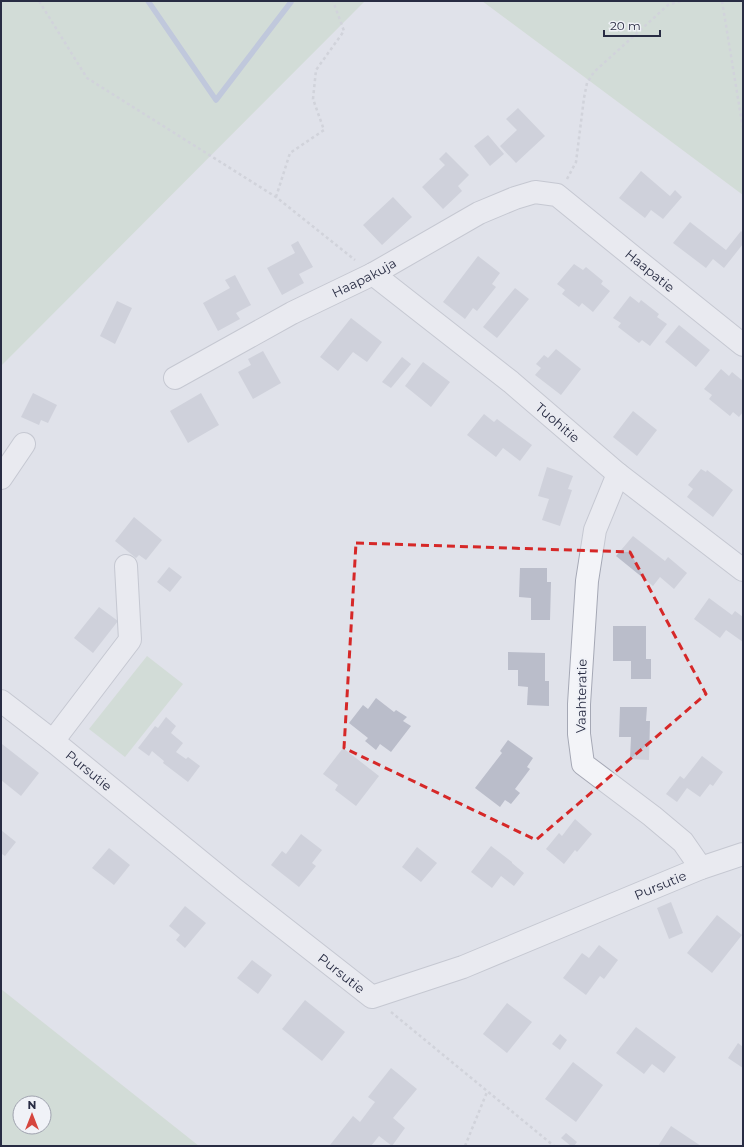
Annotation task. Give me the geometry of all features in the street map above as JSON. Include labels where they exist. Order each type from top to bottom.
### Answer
[{"type":"street","name":"Haapakuja","points":[[175,378],[292,313],[373,274],[479,213],[515,198],[535,192],[557,195]]},
{"type":"street","name":"Haapatie","points":[[557,195],[743,345]]},
{"type":"street","name":"Tuohitie","points":[[373,274],[511,382],[618,474],[743,570]]},
{"type":"street","points":[[1,478],[24,444]]},
{"type":"street","name":"Vaahteratie","points":[[618,474],[595,530],[587,581],[579,704],[579,734],[583,764],[673,833],[683,842],[701,868]]},
{"type":"street","points":[[53,741],[130,640],[126,566]]},
{"type":"street","name":"Pursutie","points":[[1,701],[53,741],[233,888],[372,997],[463,967],[701,868],[743,854]]},
{"type":"path","points":[[39,1],[87,78],[276,197],[373,274]]},
{"type":"path","points":[[276,197],[290,153],[324,130],[313,99],[316,70],[344,31],[333,1]]},
{"type":"path","points":[[557,195],[576,162],[587,83],[594,72],[668,5],[681,1]]},
{"type":"path","points":[[722,1],[743,128]]},
{"type":"path","points":[[372,997],[554,1146]]},
{"type":"path","points":[[465,1146],[487,1092]]},
{"type":"highlighted area","points":[[356,543],[630,552],[706,694],[536,840],[344,748]]},
{"type":"green space","points":[[1,1],[365,1],[1,366]]},
{"type":"green space","points":[[482,1],[743,1],[743,195]]},
{"type":"green space","points":[[147,656],[183,684],[125,757],[89,729]]},
{"type":"green space","points":[[1,989],[199,1146],[1,1146]]},
{"type":"building","points":[[518,108],[545,136],[516,163],[500,146],[517,130],[506,119]]},
{"type":"building","points":[[488,135],[504,154],[490,166],[474,146]]},
{"type":"building","points":[[446,152],[469,175],[458,186],[462,191],[443,209],[422,187],[445,165],[439,159]]},
{"type":"building","points":[[641,171],[670,196],[675,190],[682,197],[663,219],[651,210],[645,218],[619,198]]},
{"type":"building","points":[[393,197],[412,217],[382,245],[363,225]]},
{"type":"building","points":[[690,222],[726,250],[741,231],[743,233],[743,244],[724,268],[713,259],[706,268],[673,243]]},
{"type":"building","points":[[298,241],[313,267],[299,274],[304,283],[282,295],[267,268],[295,253],[291,245]]},
{"type":"building","points":[[478,256],[500,273],[492,284],[496,287],[477,311],[473,308],[465,319],[443,302]]},
{"type":"building","points":[[574,264],[583,270],[586,267],[603,281],[601,284],[610,291],[593,312],[582,303],[579,307],[562,294],[565,290],[557,284]]},
{"type":"building","points":[[235,275],[251,305],[236,313],[240,319],[218,331],[203,303],[230,288],[225,280]]},
{"type":"building","points":[[515,288],[529,299],[497,338],[483,327]]},
{"type":"building","points":[[630,296],[639,303],[641,300],[659,314],[657,317],[667,324],[650,346],[642,340],[639,343],[618,327],[621,323],[613,318]]},
{"type":"building","points":[[117,301],[132,308],[115,344],[100,336]]},
{"type":"building","points":[[351,318],[382,342],[367,362],[353,352],[338,371],[320,357]]},
{"type":"building","points":[[679,325],[710,350],[696,367],[665,342]]},
{"type":"building","points":[[556,349],[581,369],[561,395],[535,375],[541,368],[536,364],[544,355],[548,358]]},
{"type":"building","points":[[263,351],[281,383],[253,399],[238,372],[251,365],[248,359]]},
{"type":"building","points":[[402,357],[411,364],[391,388],[382,382]]},
{"type":"building","points":[[423,362],[450,382],[431,407],[405,386]]},
{"type":"building","points":[[721,369],[729,376],[732,372],[743,381],[743,412],[739,417],[733,412],[730,416],[709,399],[712,395],[704,389]]},
{"type":"building","points":[[33,393],[57,405],[48,423],[41,420],[39,425],[21,417]]},
{"type":"building","points":[[201,393],[219,425],[188,443],[170,411]]},
{"type":"building","points":[[633,411],[657,430],[637,456],[613,437]]},
{"type":"building","points":[[484,414],[494,422],[497,419],[532,445],[520,461],[503,448],[496,457],[467,435]]},
{"type":"building","points":[[547,467],[573,476],[568,489],[572,490],[560,526],[542,520],[549,499],[538,496]]},
{"type":"building","points":[[701,469],[706,472],[707,470],[733,490],[713,517],[687,497],[693,489],[688,485]]},
{"type":"building","points":[[134,517],[162,540],[146,560],[139,555],[136,558],[115,541]]},
{"type":"building","points":[[633,536],[665,561],[668,557],[687,573],[674,589],[660,577],[653,586],[616,556]]},
{"type":"building","points":[[169,567],[182,577],[170,592],[157,582]]},
{"type":"building","points":[[520,568],[547,568],[547,582],[551,582],[550,620],[531,620],[531,598],[519,597]]},
{"type":"building","points":[[709,598],[732,615],[735,611],[743,617],[743,642],[726,630],[720,638],[694,619]]},
{"type":"building","points":[[99,607],[118,621],[93,653],[74,638]]},
{"type":"building","points":[[613,626],[646,626],[646,659],[651,659],[651,679],[631,679],[631,661],[613,661]]},
{"type":"building","points":[[508,652],[545,653],[545,681],[549,681],[549,706],[527,705],[528,687],[518,686],[518,670],[508,670]]},
{"type":"building","points":[[376,698],[394,712],[396,710],[407,717],[403,721],[411,726],[391,752],[380,744],[376,750],[365,741],[368,738],[349,723],[363,705],[368,709]]},
{"type":"building","points":[[620,707],[647,707],[646,721],[650,721],[649,760],[630,759],[631,737],[619,737]]},
{"type":"building","points":[[166,717],[176,726],[171,733],[183,743],[176,752],[186,759],[188,757],[200,766],[188,782],[163,763],[164,761],[152,751],[149,756],[138,748],[155,726],[158,728]]},
{"type":"building","points":[[508,740],[533,758],[527,767],[530,769],[515,789],[520,793],[511,804],[505,800],[500,807],[475,788],[502,753],[500,751]]},
{"type":"building","points":[[2,744],[39,773],[21,796],[1,780]]},
{"type":"building","points":[[343,748],[379,776],[356,806],[335,790],[338,785],[323,774]]},
{"type":"building","points":[[702,756],[723,772],[713,786],[710,784],[700,797],[687,788],[677,802],[666,794],[680,776],[684,779]]},
{"type":"building","points":[[575,819],[592,834],[577,852],[575,850],[564,864],[546,849],[559,833],[562,836]]},
{"type":"building","points":[[1,830],[16,842],[5,856],[2,854],[1,856]]},
{"type":"building","points":[[301,834],[322,850],[312,863],[316,866],[299,887],[271,865],[282,851],[286,854]]},
{"type":"building","points":[[491,846],[524,873],[514,886],[501,876],[492,888],[471,872]]},
{"type":"building","points":[[417,847],[437,863],[421,882],[402,867]]},
{"type":"building","points":[[109,848],[130,865],[114,885],[92,868]]},
{"type":"building","points":[[671,902],[683,933],[669,939],[657,908]]},
{"type":"building","points":[[185,906],[206,923],[185,948],[176,940],[180,935],[169,926]]},
{"type":"building","points":[[717,915],[742,935],[712,973],[687,953]]},
{"type":"building","points":[[599,945],[618,960],[604,979],[600,976],[586,995],[563,978],[582,953],[589,958]]},
{"type":"building","points":[[252,960],[272,975],[258,994],[237,978]]},
{"type":"building","points":[[305,1000],[345,1032],[322,1061],[282,1029]]},
{"type":"building","points":[[507,1003],[532,1022],[507,1053],[483,1034]]},
{"type":"building","points":[[636,1027],[676,1057],[664,1073],[652,1064],[644,1074],[616,1053]]},
{"type":"building","points":[[560,1034],[567,1040],[560,1050],[552,1044]]},
{"type":"building","points":[[738,1043],[743,1047],[743,1068],[728,1058]]},
{"type":"building","points":[[573,1062],[603,1085],[576,1122],[545,1099]]},
{"type":"building","points":[[391,1068],[417,1089],[393,1118],[405,1128],[392,1146],[379,1136],[371,1146],[331,1146],[330,1145],[353,1116],[360,1122],[375,1102],[368,1097]]},
{"type":"building","points":[[671,1126],[701,1146],[658,1146]]},
{"type":"building","points":[[566,1133],[577,1142],[574,1146],[571,1146],[561,1138]]},
{"type":"waterway","points":[[148,1],[216,100],[291,2],[290,1]]}]
